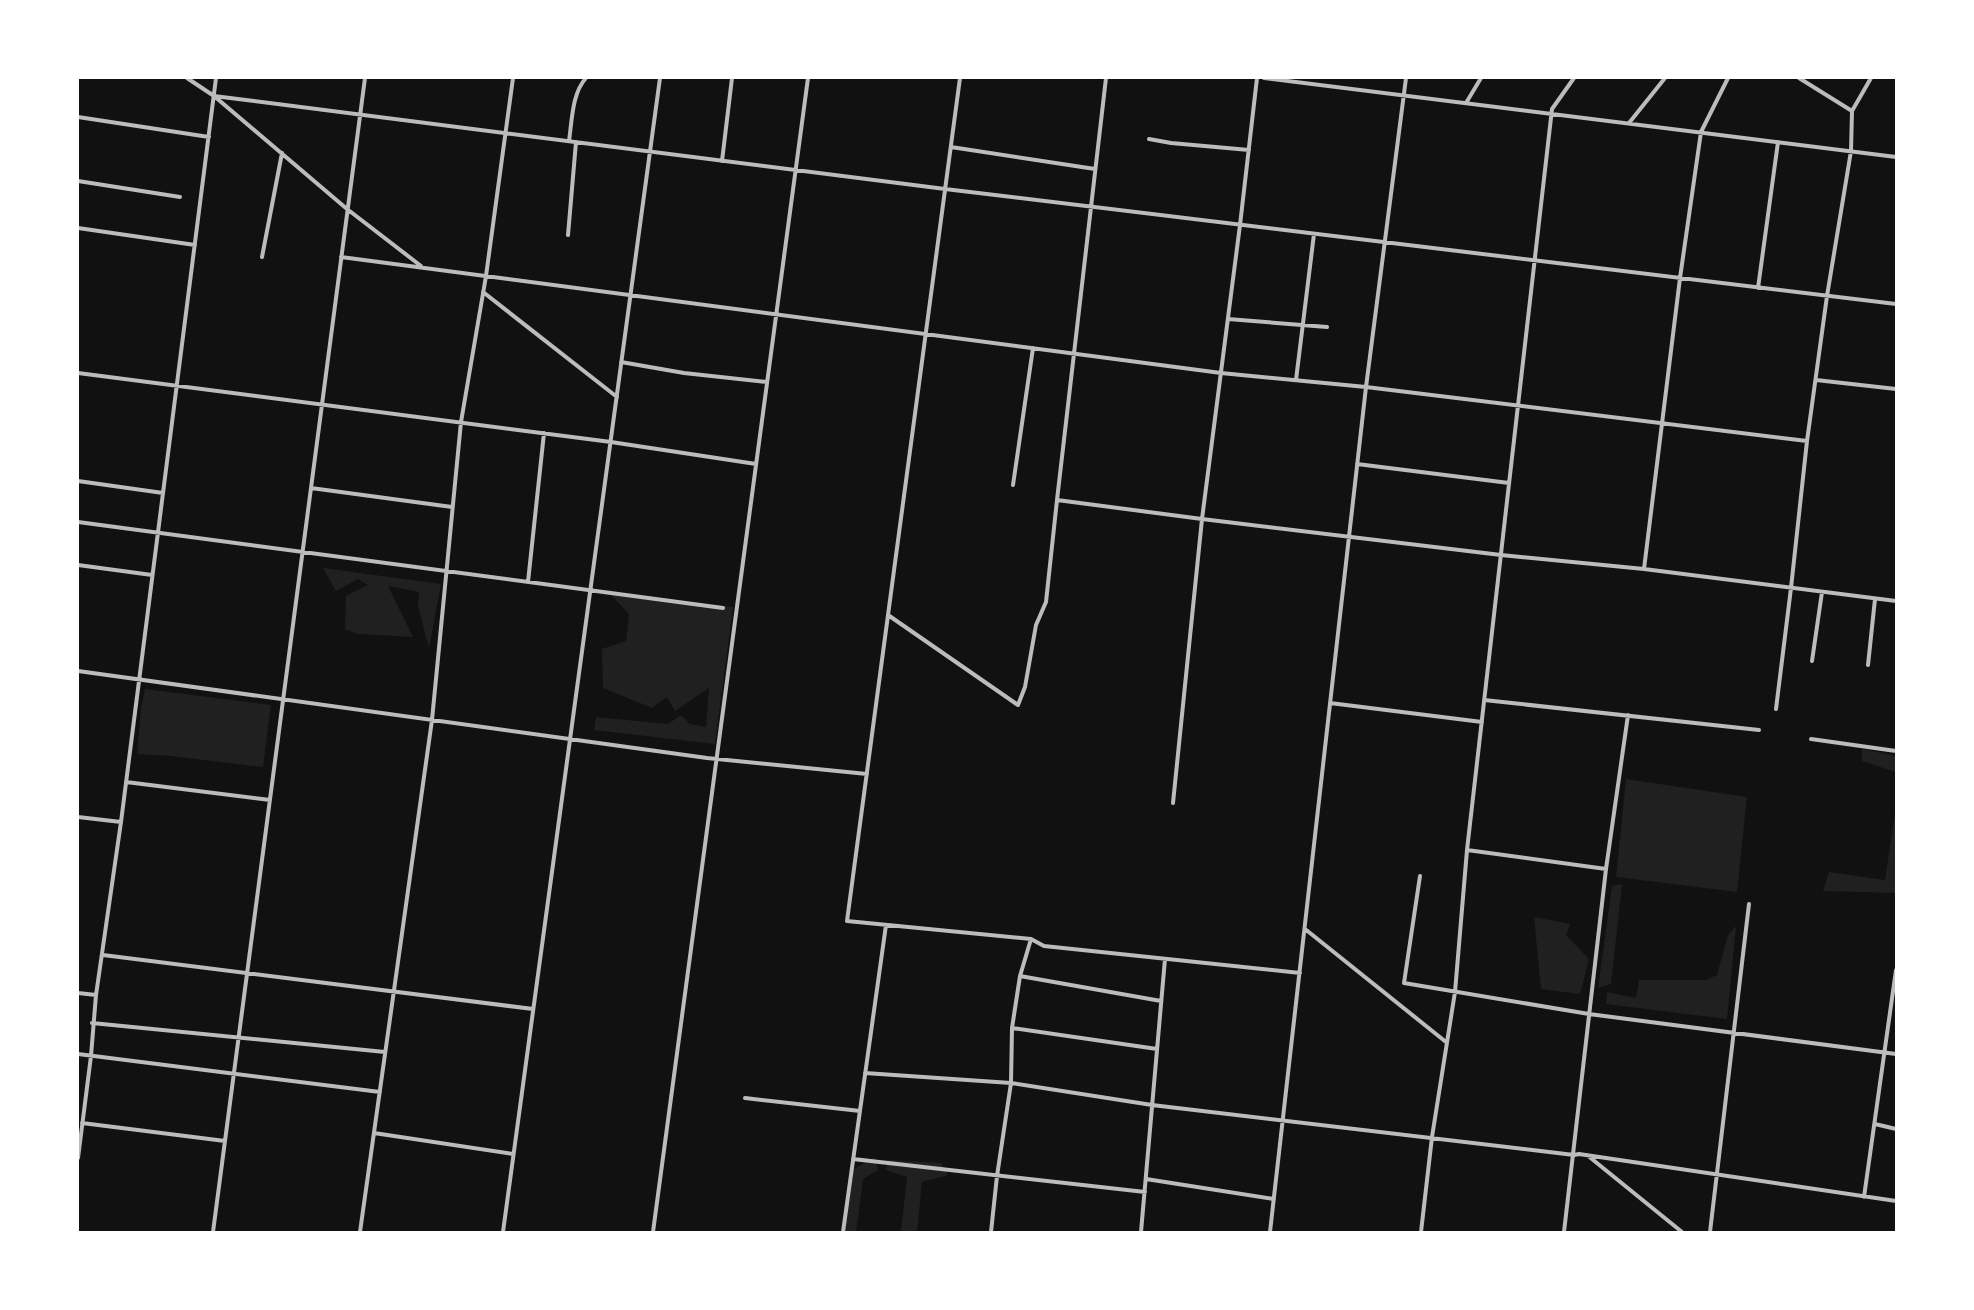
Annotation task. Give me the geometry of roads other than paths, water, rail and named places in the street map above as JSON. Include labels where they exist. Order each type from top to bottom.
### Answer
[{"type":"street","points":[[187,78],[214,96],[347,209],[422,267]]},
{"type":"street","points":[[78,1158],[91,1056],[92,1023],[121,822],[216,78]]},
{"type":"street","points":[[213,1232],[364,78]]},
{"type":"street","points":[[360,1232],[432,720],[461,422],[486,276],[513,78]]},
{"type":"street","points":[[569,141],[575,101],[581,83],[586,78]]},
{"type":"street","points":[[503,1232],[660,78]]},
{"type":"street","points":[[722,161],[732,78]]},
{"type":"street","points":[[653,1232],[808,78]]},
{"type":"street","points":[[960,78],[847,921],[1032,939],[1044,946],[1300,973]]},
{"type":"street","points":[[888,615],[1018,705],[1025,688],[1036,625],[1046,602],[1106,78]]},
{"type":"street","points":[[1173,803],[1202,519],[1257,78]]},
{"type":"street","points":[[1264,78],[1896,157]]},
{"type":"street","points":[[1270,1232],[1366,387],[1406,78]]},
{"type":"street","points":[[1466,103],[1481,78]]},
{"type":"street","points":[[1421,1232],[1432,1137],[1454,992],[1467,850],[1551,114],[1552,109],[1574,78]]},
{"type":"street","points":[[1629,123],[1665,78]]},
{"type":"street","points":[[1644,569],[1680,278],[1701,132],[1728,78]]},
{"type":"street","points":[[1799,78],[1852,111]]},
{"type":"street","points":[[1776,709],[1807,441],[1827,296],[1851,151],[1852,111],[1871,78]]},
{"type":"street","points":[[214,96],[1090,207],[1896,304]]},
{"type":"street","points":[[78,117],[209,137]]},
{"type":"street","points":[[1149,139],[1171,143],[1249,150]]},
{"type":"street","points":[[568,234],[576,142]]},
{"type":"street","points":[[1758,288],[1778,142]]},
{"type":"street","points":[[951,147],[1095,169]]},
{"type":"street","points":[[262,257],[282,154]]},
{"type":"street","points":[[78,181],[180,197]]},
{"type":"street","points":[[78,228],[195,245]]},
{"type":"street","points":[[1296,380],[1314,234]]},
{"type":"street","points":[[341,257],[1221,373],[1366,387],[1807,441]]},
{"type":"street","points":[[483,292],[617,397]]},
{"type":"street","points":[[1228,319],[1327,327]]},
{"type":"street","points":[[1013,484],[1033,348]]},
{"type":"street","points":[[622,362],[684,374],[767,382]]},
{"type":"street","points":[[78,373],[544,433],[756,464]]},
{"type":"street","points":[[1816,380],[1896,390]]},
{"type":"street","points":[[528,582],[544,433]]},
{"type":"street","points":[[1357,464],[1509,483]]},
{"type":"street","points":[[78,481],[163,494]]},
{"type":"street","points":[[311,488],[452,506]]},
{"type":"street","points":[[1057,500],[1349,537],[1501,555],[1644,569],[1896,601]]},
{"type":"street","points":[[78,522],[723,608]]},
{"type":"street","points":[[78,565],[152,575]]},
{"type":"street","points":[[1812,661],[1822,592]]},
{"type":"street","points":[[1868,665],[1875,598]]},
{"type":"street","points":[[78,671],[717,759],[867,774]]},
{"type":"street","points":[[1484,700],[1759,730]]},
{"type":"street","points":[[1330,702],[1482,722]]},
{"type":"street","points":[[1564,1232],[1606,869],[1628,715]]},
{"type":"street","points":[[1811,740],[1896,751]]},
{"type":"street","points":[[126,782],[270,800]]},
{"type":"street","points":[[78,817],[121,822]]},
{"type":"street","points":[[1467,850],[1606,869]]},
{"type":"street","points":[[1420,876],[1404,983],[1589,1014],[1896,1054]]},
{"type":"street","points":[[1710,1232],[1749,904]]},
{"type":"street","points":[[843,1232],[886,924]]},
{"type":"street","points":[[1305,929],[1446,1042]]},
{"type":"street","points":[[991,1232],[997,1176],[1011,1083],[1012,1028],[1020,976],[1032,939]]},
{"type":"street","points":[[102,955],[533,1009]]},
{"type":"street","points":[[1141,1232],[1164,960]]},
{"type":"street","points":[[1864,1197],[1896,970]]},
{"type":"street","points":[[1020,976],[1161,1001]]},
{"type":"street","points":[[78,993],[96,995]]},
{"type":"street","points":[[92,1023],[385,1052]]},
{"type":"street","points":[[1012,1028],[1157,1049]]},
{"type":"street","points":[[78,1054],[380,1092]]},
{"type":"street","points":[[865,1073],[1011,1083],[1152,1105],[1586,1155],[1896,1202]]},
{"type":"street","points":[[745,1098],[860,1112]]},
{"type":"street","points":[[82,1122],[225,1141]]},
{"type":"street","points":[[1875,1124],[1896,1129]]},
{"type":"street","points":[[374,1133],[513,1154]]},
{"type":"street","points":[[1586,1155],[1682,1232]]},
{"type":"street","points":[[853,1160],[1145,1192]]},
{"type":"street","points":[[1146,1179],[1274,1199]]}]
